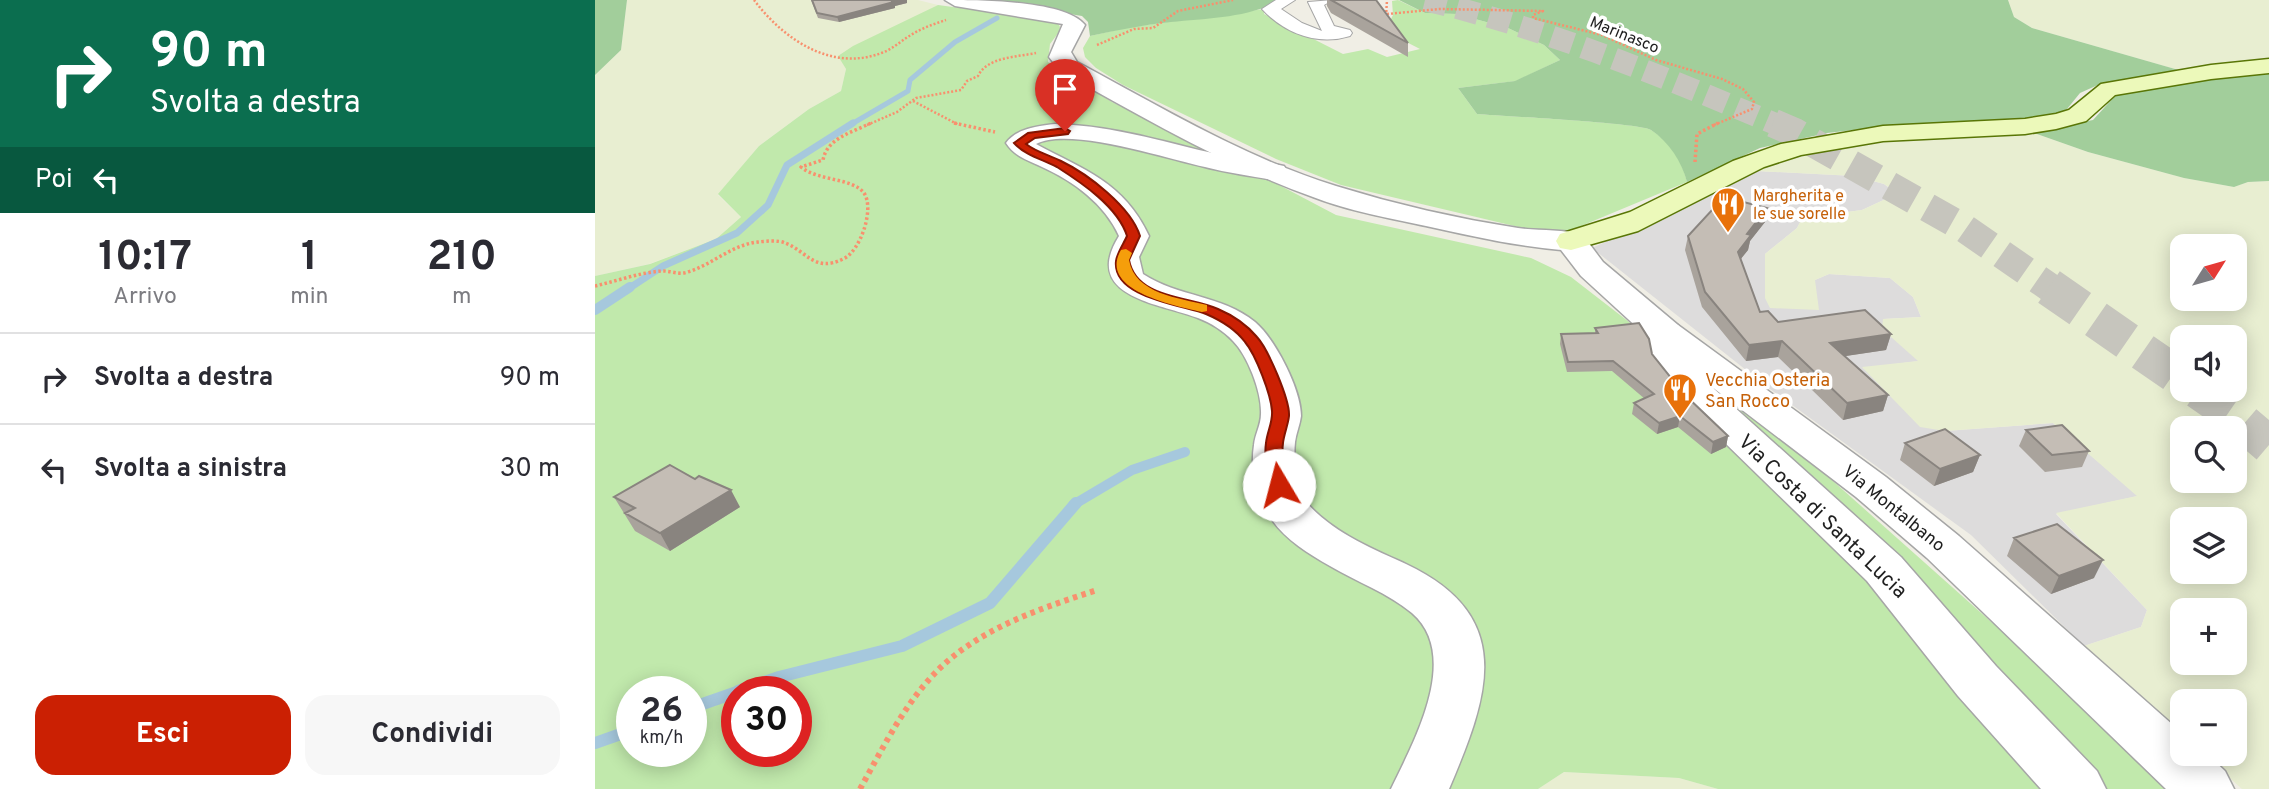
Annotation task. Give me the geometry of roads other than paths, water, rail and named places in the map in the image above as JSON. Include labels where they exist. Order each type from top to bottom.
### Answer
[{"type":"main road","points":[[1571,241],[1598,235],[1635,221],[1746,165],[1796,148],[1877,133],[2037,125],[2081,114],[2094,97],[2109,89],[2211,72],[2269,66]]},
{"type":"street","points":[[955,0],[1067,18],[1075,25],[1061,47],[1059,57],[1069,67],[1188,132],[1273,172],[1325,192],[1382,208],[1519,237],[1571,241]]},
{"type":"street","points":[[1288,0],[1270,9],[1299,28],[1322,38],[1344,33],[1328,29],[1315,2],[1326,0]]},
{"type":"street","points":[[1273,172],[1201,159],[1117,138],[1065,131],[1027,137],[1019,143],[1022,147],[1059,164],[1082,180],[1110,201],[1129,223],[1133,236],[1122,260],[1124,270],[1131,281],[1154,295],[1211,311],[1233,323],[1253,341],[1278,396],[1281,414],[1274,444],[1274,465],[1288,509],[1303,526],[1330,545],[1402,582],[1435,605],[1449,623],[1457,644],[1461,670],[1444,734],[1420,789]]},
{"type":"street","name":"Via Montalbano","points":[[1571,241],[1592,269],[1665,332],[1871,487],[1943,547],[2205,789]]},
{"type":"street","name":"Via Costa di Santa Lucia","points":[[1665,332],[1671,363],[1698,396],[1885,569],[1977,681],[2077,789]]},
{"type":"waterway","points":[[850,125],[908,91],[910,80],[955,42],[997,18]]},
{"type":"waterway","points":[[628,289],[663,266],[737,233],[768,205],[787,165],[853,123]]},
{"type":"waterway","points":[[595,310],[630,287]]},
{"type":"waterway","points":[[1076,503],[1132,470],[1185,452]]},
{"type":"waterway","points":[[783,676],[902,646],[990,603],[1076,503]]},
{"type":"waterway","points":[[707,702],[721,698]]},
{"type":"waterway","points":[[595,743],[616,736]]},
{"type":"tunnel","points":[[1425,0],[1560,39],[1778,125]]},
{"type":"tunnel","points":[[1773,123],[1794,132],[1964,228],[2052,289]]},
{"type":"tunnel","points":[[2049,287],[2170,371]]},
{"type":"tunnel","points":[[2215,402],[2269,445]]},
{"type":"place","name":"Margherita e le sue sorelle","points":[[1728,234]]},
{"type":"place","name":"Vecchia Osteria San Rocco","points":[[1680,420]]}]
